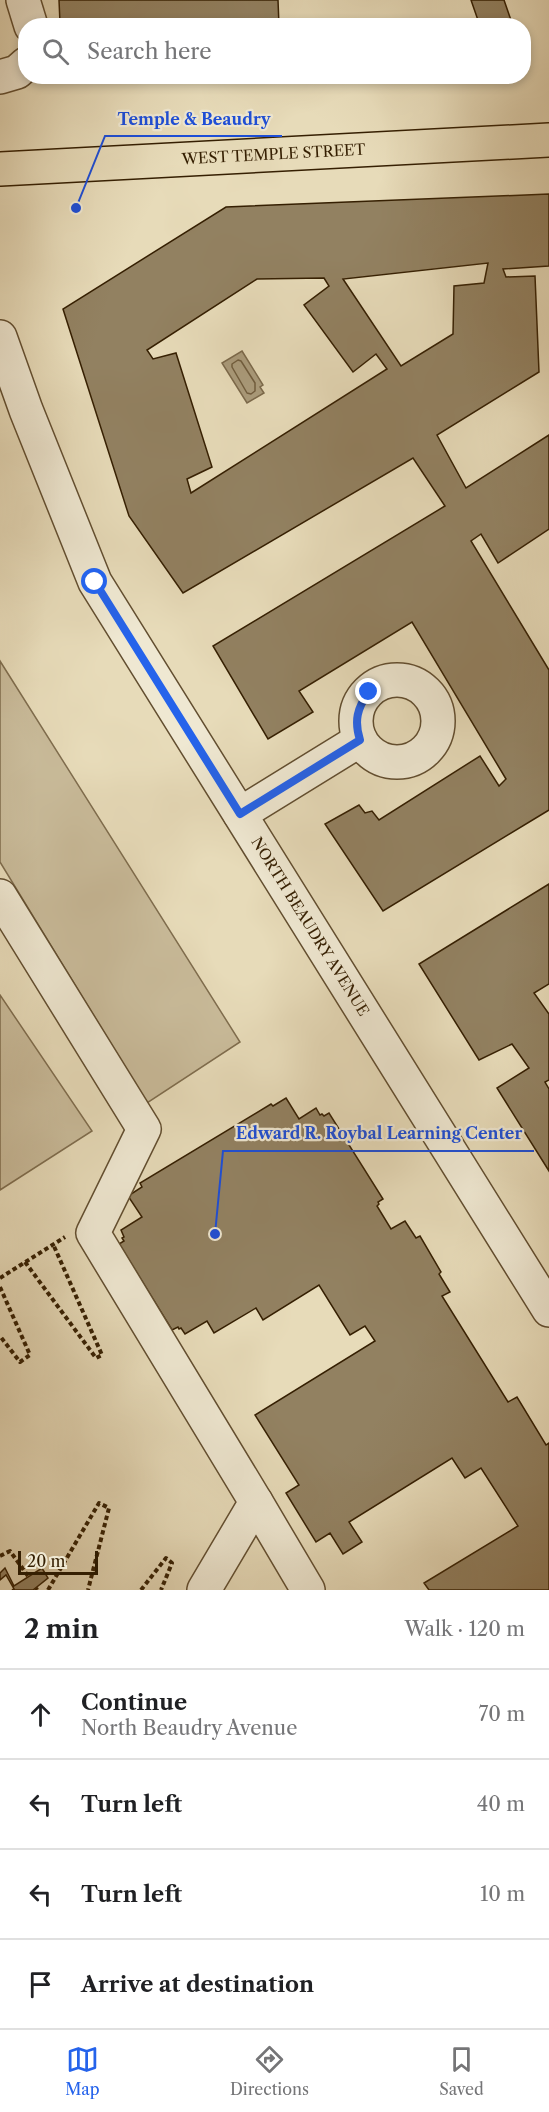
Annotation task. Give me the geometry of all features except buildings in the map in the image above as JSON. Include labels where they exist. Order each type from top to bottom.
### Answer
[{"type":"main road","name":"WEST TEMPLE STREET","points":[[0,169],[549,140]]},
{"type":"street","points":[[23,0],[29,18]]},
{"type":"street","points":[[0,77],[18,71]]},
{"type":"street","name":"NORTH BEAUDRY AVENUE","points":[[0,337],[26,410],[95,582],[549,1310]]},
{"type":"street","points":[[240,814],[360,740]]},
{"type":"street","points":[[0,896],[144,1129],[93,1233],[308,1590]]},
{"type":"street","points":[[204,1590],[256,1502]]},
{"type":"path","points":[[25,1262],[96,1358],[102,1355],[53,1244]]},
{"type":"path","points":[[0,1278],[46,1249]]},
{"type":"path","points":[[0,1287],[30,1355],[20,1362],[0,1336]]},
{"type":"path","points":[[48,1590],[99,1503],[109,1508],[88,1590]]},
{"type":"path","points":[[0,1556],[10,1551],[28,1576]]},
{"type":"path","points":[[141,1590],[166,1558],[172,1563],[161,1590]]},
{"type":"shaded area","points":[[0,661],[240,1042],[147,1103],[0,862]]},
{"type":"shaded area","points":[[0,995],[92,1131],[0,1190]]},
{"type":"water","points":[[242,351],[263,385],[260,387],[264,393],[247,403],[222,363]]},
{"type":"place","name":"Temple & Beaudry","points":[[76,208]]},
{"type":"place","name":"Edward R. Roybal Learning Center","points":[[215,1234]]},
{"type":"route","points":[[95,582],[240,814],[360,740],[356,728],[356,715],[361,702],[369,692]]}]
